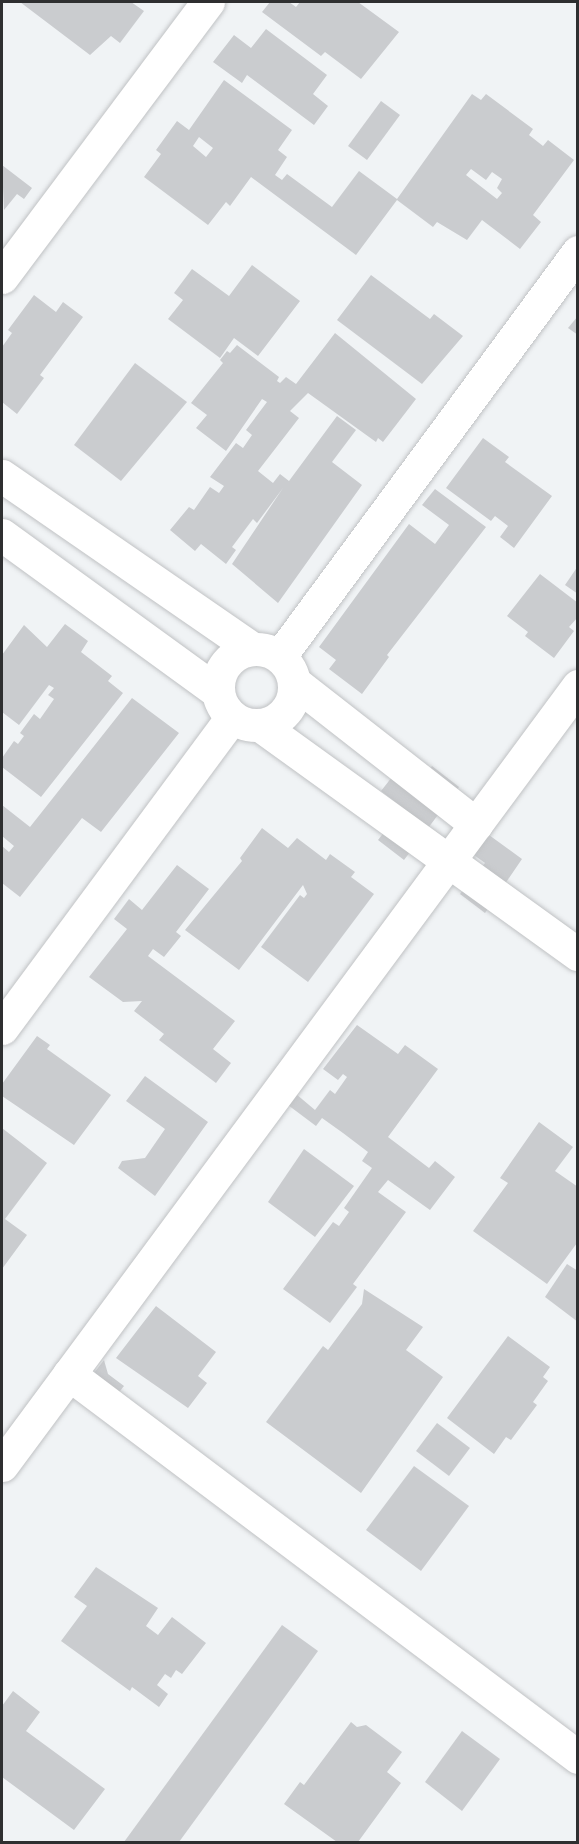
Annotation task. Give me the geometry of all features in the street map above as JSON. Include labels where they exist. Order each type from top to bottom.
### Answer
[{"type":"street","points":[[2,277],[208,2]]},
{"type":"street","points":[[236,711],[286,711],[275,662],[578,252]]},
{"type":"street","points":[[2,476],[275,662],[378,748],[476,824]]},
{"type":"street","points":[[2,535],[236,711],[350,788],[578,954]]},
{"type":"street","points":[[2,1028],[236,711],[225,663],[275,662]]},
{"type":"street","points":[[2,1465],[578,686]]},
{"type":"street","points":[[350,788],[378,748]]},
{"type":"street","points":[[69,1374],[578,1757]]},
{"type":"building","points":[[20,2],[131,2],[144,11],[120,43],[111,36],[90,55]]},
{"type":"building","points":[[270,2],[289,2],[296,7],[300,2],[358,2],[399,32],[361,79],[325,52],[321,56],[262,12]]},
{"type":"building","points":[[266,29],[327,75],[313,94],[328,106],[314,125],[247,75],[242,83],[213,62],[234,35],[251,48]]},
{"type":"building","points":[[224,80],[292,130],[278,150],[287,157],[275,175],[282,180],[287,174],[332,207],[359,171],[397,199],[472,94],[481,100],[486,94],[533,129],[529,135],[543,146],[548,140],[574,160],[533,215],[541,222],[520,249],[482,220],[467,240],[437,222],[433,227],[397,200],[356,255],[251,177],[230,206],[226,202],[208,225],[144,177],[161,154],[156,150],[177,121],[189,130]],"holes":[[[199,137],[213,148],[206,157],[193,146]],[[471,169],[486,180],[492,172],[502,179],[497,188],[502,193],[497,199],[466,175]]]},
{"type":"building","points":[[381,101],[400,115],[367,160],[348,146]]},
{"type":"building","points":[[2,165],[32,188],[24,199],[17,194],[4,210]]},
{"type":"building","points":[[252,265],[300,301],[258,356],[234,338],[220,358],[168,319],[183,300],[174,293],[192,269],[229,296]]},
{"type":"building","points":[[371,275],[430,319],[434,314],[463,336],[422,384],[337,320]]},
{"type":"building","points":[[34,295],[56,312],[63,302],[83,317],[40,375],[44,378],[17,414],[2,402],[2,347],[12,333],[8,330]]},
{"type":"building","points":[[578,316],[578,335],[568,328]]},
{"type":"building","points":[[335,333],[416,399],[383,442],[378,438],[376,442],[308,393],[290,411],[299,418],[258,471],[273,483],[280,474],[289,481],[337,416],[356,430],[332,462],[362,485],[278,603],[232,564],[283,488],[257,523],[253,519],[232,547],[236,550],[226,564],[201,544],[195,551],[170,530],[189,507],[194,510],[210,487],[219,493],[224,486],[210,477],[236,443],[243,448],[252,435],[246,430],[267,402],[262,399],[226,451],[196,428],[207,415],[191,403],[223,363],[220,360],[227,351],[230,353],[237,345],[279,377],[277,381],[280,383],[286,377],[296,384]]},
{"type":"building","points":[[135,363],[187,402],[121,481],[74,445]]},
{"type":"building","points":[[483,438],[509,457],[505,462],[552,496],[514,548],[500,537],[508,526],[495,516],[491,521],[446,488]]},
{"type":"building","points":[[435,489],[486,527],[387,655],[389,657],[362,694],[329,669],[336,660],[319,647],[409,524],[435,544],[449,525],[422,505]]},
{"type":"building","points":[[578,566],[578,594],[565,585]]},
{"type":"building","points":[[540,574],[578,603],[578,617],[569,627],[574,631],[554,658],[525,636],[528,632],[507,616]]},
{"type":"building","points":[[65,624],[88,641],[81,652],[112,676],[108,681],[123,693],[41,797],[2,767],[2,758],[14,741],[18,744],[24,736],[20,733],[34,714],[40,719],[54,699],[48,695],[54,688],[49,685],[19,725],[2,712],[2,655],[24,625],[47,647]]},
{"type":"building","points":[[132,698],[179,733],[101,832],[82,818],[20,897],[2,883],[2,846],[9,852],[14,846],[2,836],[2,805],[30,827]]},
{"type":"building","points":[[432,766],[459,787],[404,860],[378,840],[403,808],[381,791],[392,777],[413,793]]},
{"type":"building","points":[[262,828],[288,848],[297,838],[326,860],[330,854],[355,872],[351,877],[374,894],[308,982],[261,947],[300,895],[304,898],[307,894],[303,885],[239,970],[185,930],[242,861],[240,858]]},
{"type":"building","points":[[489,835],[522,859],[485,913],[460,894],[485,863],[474,855]]},
{"type":"building","points":[[177,865],[209,889],[176,932],[181,936],[164,957],[153,949],[148,956],[235,1021],[213,1049],[231,1063],[216,1083],[159,1040],[164,1034],[134,1011],[142,1001],[123,1002],[89,977],[127,929],[114,919],[129,899],[142,910]]},
{"type":"building","points":[[357,1025],[398,1054],[405,1045],[438,1069],[388,1137],[429,1168],[435,1161],[455,1177],[430,1210],[388,1180],[378,1192],[406,1212],[353,1284],[357,1287],[330,1323],[283,1289],[333,1222],[339,1226],[349,1212],[344,1208],[372,1168],[362,1161],[368,1152],[343,1133],[322,1118],[316,1126],[288,1105],[296,1094],[315,1110],[330,1090],[335,1094],[347,1077],[343,1074],[338,1080],[323,1069]]},
{"type":"building","points":[[37,1036],[50,1045],[47,1049],[111,1095],[74,1145],[2,1096],[2,1084]]},
{"type":"building","points":[[145,1076],[208,1122],[155,1196],[118,1168],[122,1161],[145,1158],[165,1129],[126,1101]]},
{"type":"building","points":[[539,1122],[573,1147],[555,1171],[578,1187],[577,1243],[547,1284],[473,1231],[508,1183],[500,1178]]},
{"type":"building","points":[[2,1128],[47,1163],[5,1219],[27,1235],[2,1269]]},
{"type":"building","points":[[304,1149],[354,1186],[315,1237],[268,1202]]},
{"type":"building","points":[[567,1264],[578,1271],[578,1322],[545,1297]]},
{"type":"building","points":[[364,1289],[423,1327],[406,1350],[443,1377],[361,1493],[266,1422],[323,1346],[328,1350],[362,1304]]},
{"type":"building","points":[[156,1306],[216,1352],[198,1376],[207,1383],[188,1408],[116,1358]]},
{"type":"building","points":[[508,1336],[550,1367],[543,1377],[548,1381],[533,1402],[537,1405],[511,1440],[506,1437],[494,1454],[447,1418]]},
{"type":"building","points":[[104,1360],[108,1374],[124,1386],[108,1406],[94,1373]]},
{"type":"building","points":[[437,1423],[470,1448],[449,1476],[416,1451]]},
{"type":"building","points":[[414,1466],[469,1506],[421,1571],[366,1530]]},
{"type":"building","points":[[96,1567],[158,1608],[146,1626],[158,1635],[172,1617],[206,1643],[182,1674],[176,1670],[171,1678],[165,1674],[157,1685],[168,1694],[159,1707],[132,1687],[130,1691],[61,1641],[87,1606],[74,1597]]},
{"type":"building","points":[[282,1625],[318,1651],[295,1683],[179,1842],[124,1842]]},
{"type":"building","points":[[13,1691],[40,1712],[26,1731],[105,1789],[74,1830],[2,1777],[2,1706]]},
{"type":"building","points":[[351,1722],[357,1727],[366,1725],[402,1752],[387,1772],[401,1783],[358,1842],[337,1842],[284,1804],[300,1782],[304,1785]]},
{"type":"building","points":[[462,1731],[500,1759],[462,1811],[425,1782]]}]
